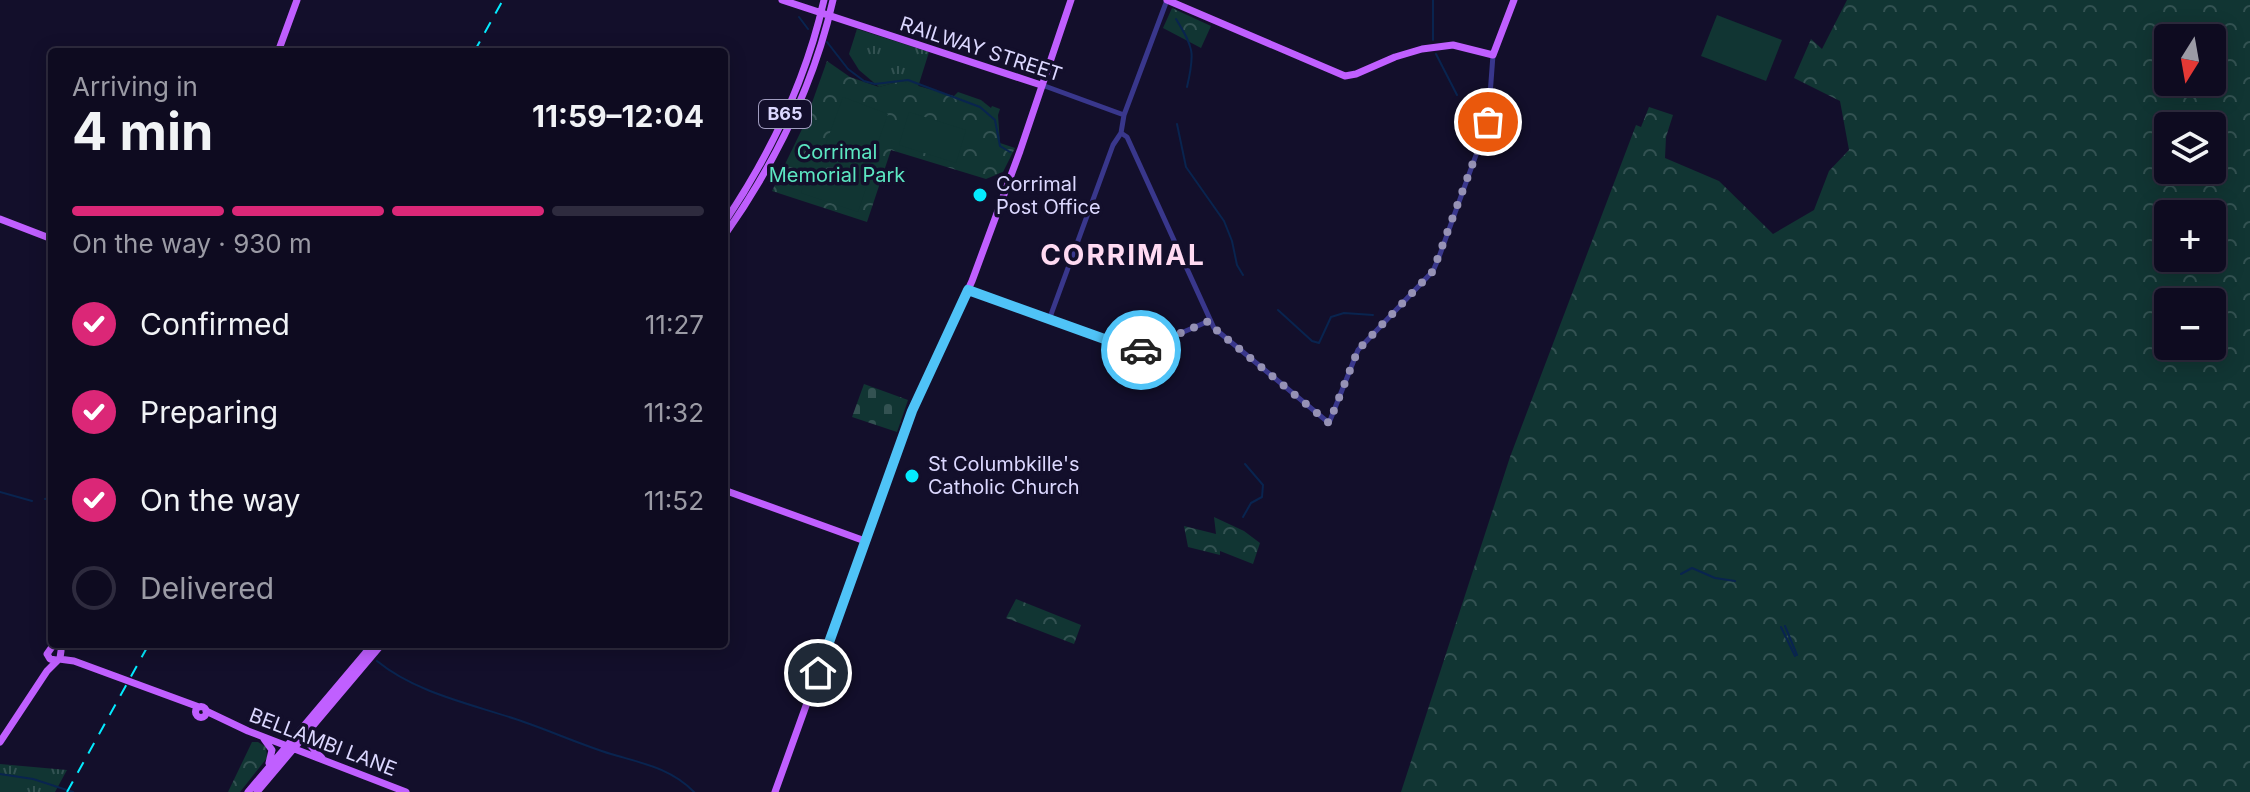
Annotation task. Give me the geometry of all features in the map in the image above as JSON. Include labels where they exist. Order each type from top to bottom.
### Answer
[{"type":"main road","points":[[279,48],[297,0]]},
{"type":"main road","name":"RAILWAY STREET","points":[[782,0],[1041,85]]},
{"type":"main road","name":"B65","points":[[728,230],[783,138],[809,77],[825,14],[824,0]]},
{"type":"main road","points":[[834,0],[841,14],[850,22]]},
{"type":"main road","name":"B65","points":[[728,216],[776,135],[825,14],[834,0]]},
{"type":"main road","points":[[775,792],[916,401],[968,290],[1020,151],[1071,0]]},
{"type":"main road","points":[[1167,0],[1340,75],[1356,74],[1422,49],[1461,46],[1493,55],[1514,0]]},
{"type":"main road","points":[[802,6],[812,19],[811,48]]},
{"type":"main road","points":[[0,219],[48,237]]},
{"type":"main road","points":[[728,491],[865,541]]},
{"type":"main road","points":[[257,792],[370,648]]},
{"type":"main road","points":[[248,792],[319,719],[379,648]]},
{"type":"main road","points":[[0,742],[56,652]]},
{"type":"main road","name":"BELLAMBI LANE","points":[[56,652],[406,792]]},
{"type":"main road","points":[[319,719],[310,745],[326,761]]},
{"type":"main road","points":[[257,734],[269,743],[272,754],[259,779]]},
{"type":"street","points":[[1049,320],[1113,145],[1121,133],[1124,115],[1167,0]]},
{"type":"street","points":[[1121,133],[1127,137],[1214,328],[1329,423],[1358,350],[1433,271],[1488,122],[1493,55]]},
{"type":"street","name":"RAILWAY STREET","points":[[1041,85],[1124,115]]},
{"type":"street","points":[[968,290],[1139,351],[1209,321]]},
{"type":"green space","points":[[1847,0],[2250,0],[2250,792],[1401,792],[1510,457],[1636,125],[1641,127],[1649,107],[1673,115],[1666,137],[1665,158],[1719,181],[1773,234],[1814,210],[1829,171],[1849,150],[1840,101],[1794,78],[1811,39],[1822,49]]},
{"type":"green space","points":[[1172,8],[1211,26],[1201,48],[1163,28]]},
{"type":"green space","points":[[1717,15],[1782,40],[1766,81],[1701,56]]},
{"type":"green space","points":[[857,29],[929,52],[918,87],[901,81],[879,87],[859,70],[849,54]]},
{"type":"green space","name":"Corrimal Memorial Park","points":[[827,61],[850,77],[879,87],[901,81],[954,96],[958,92],[981,100],[991,108],[1000,109],[1000,143],[1015,148],[1003,172],[986,179],[891,150],[867,222],[772,191],[804,125]]},
{"type":"green space","points":[[843,97],[888,114],[867,173],[821,157]]},
{"type":"green space","points":[[909,112],[966,130],[956,163],[899,145]]},
{"type":"green space","points":[[809,169],[866,188],[858,212],[801,193]]},
{"type":"green space","points":[[1167,346],[1173,358],[1160,380],[1134,370],[1141,358]]},
{"type":"green space","points":[[864,384],[908,400],[897,432],[852,417]]},
{"type":"green space","points":[[1214,517],[1244,531],[1260,543],[1253,564],[1220,551],[1220,555],[1188,547],[1184,526],[1216,534]]},
{"type":"green space","points":[[1016,599],[1081,625],[1074,644],[1006,618]]},
{"type":"green space","points":[[252,742],[266,747],[267,758],[240,792],[228,792]]},
{"type":"green space","points":[[0,764],[67,770],[55,792],[0,792]]},
{"type":"waterway","points":[[1433,0],[1433,40]]},
{"type":"waterway","points":[[799,17],[808,29]]},
{"type":"waterway","points":[[1176,19],[1191,51],[1187,87]]},
{"type":"waterway","points":[[827,42],[848,69],[864,81],[875,84],[908,80],[980,107],[995,120],[1000,146],[1010,152]]},
{"type":"waterway","points":[[1436,54],[1457,95]]},
{"type":"waterway","points":[[1177,124],[1186,167],[1224,221],[1243,275]]},
{"type":"waterway","points":[[1278,310],[1312,341],[1319,343],[1331,317],[1344,313],[1373,315]]},
{"type":"waterway","points":[[1243,517],[1251,503],[1262,497],[1263,485],[1245,464]]},
{"type":"waterway","points":[[0,492],[32,501]]},
{"type":"waterway","points":[[1681,574],[1692,568],[1715,578],[1735,581]]},
{"type":"waterway","points":[[1785,626],[1797,655]]},
{"type":"waterway","points":[[1781,627],[1795,656]]},
{"type":"waterway","points":[[377,661],[410,682],[448,698],[655,767],[676,777],[694,792]]},
{"type":"waterway","points":[[0,774],[33,779],[73,792]]},
{"type":"railway","points":[[476,48],[503,0]]},
{"type":"railway","points":[[67,792],[147,648]]},
{"type":"way so far","points":[[1141,350],[1209,321],[1329,423],[1358,350],[1433,271],[1488,122]]},
{"type":"place","name":"Corrimal Post Office","points":[[980,195]]},
{"type":"place","name":"St Columbkille's Catholic Church","points":[[912,476]]},
{"type":"district","name":"CORRIMAL","points":[[1123,255]]},
{"type":"route","points":[[818,673],[912,411],[968,290],[1141,350]]}]
